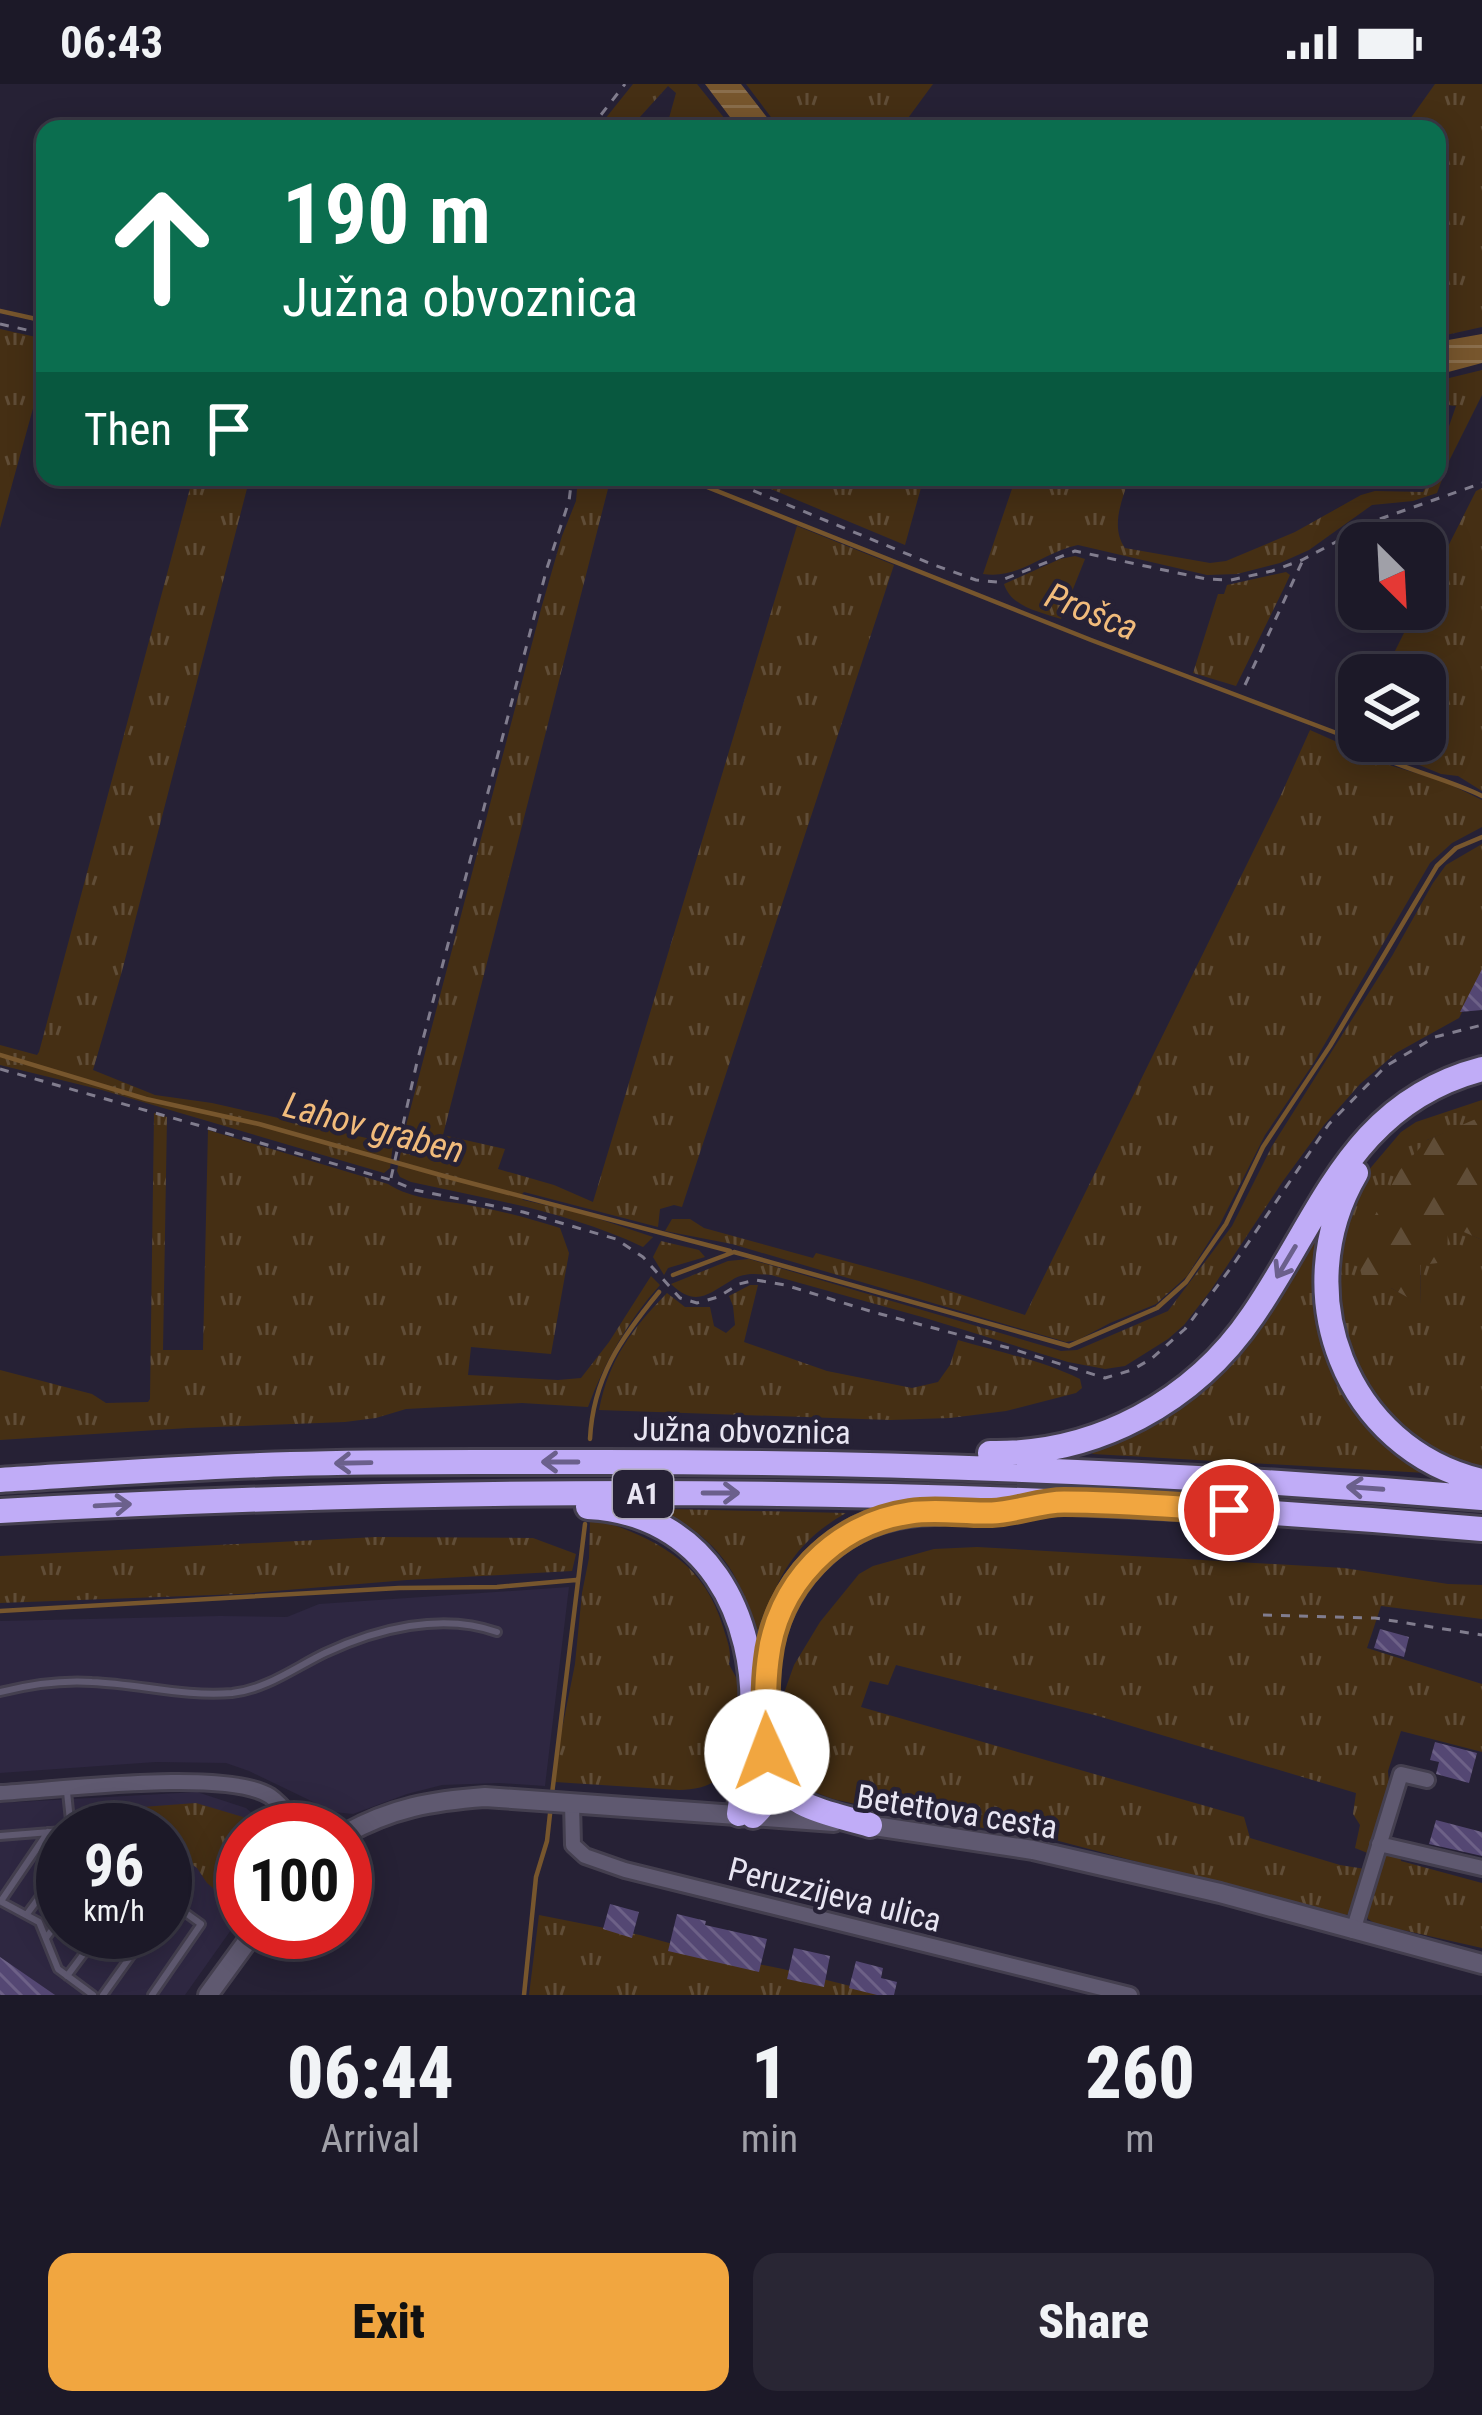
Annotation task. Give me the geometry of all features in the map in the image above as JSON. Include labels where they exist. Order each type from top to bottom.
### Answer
[{"type":"highway","points":[[886,1464],[928,1452],[1047,1449],[1110,1432],[1175,1396],[1217,1360],[1252,1318],[1362,1142],[1419,1094],[1482,1069]]},
{"type":"highway","points":[[1482,1083],[1425,1106],[1386,1136],[1362,1164],[1337,1212],[1326,1284],[1337,1352],[1369,1409],[1422,1456],[1482,1480]]},
{"type":"highway","name":"Južna obvoznica","points":[[0,1480],[292,1464],[710,1461],[1287,1482],[1482,1498]]},
{"type":"highway","name":"Južna obvoznica","points":[[0,1511],[226,1499],[716,1492],[1059,1502],[1482,1528]]},
{"type":"highway","points":[[226,1499],[297,1510],[603,1508],[633,1514],[672,1532],[703,1557],[722,1582],[742,1634],[752,1720],[746,1815]]},
{"type":"highway","points":[[746,1815],[766,1799],[766,1693],[774,1629],[793,1588],[821,1555],[858,1528],[906,1514],[996,1513],[1059,1502]]},
{"type":"highway","points":[[769,1768],[794,1801],[871,1825]]},
{"type":"street","points":[[1353,1930],[1401,1774],[1427,1780]]},
{"type":"street","points":[[0,1793],[191,1781],[231,1785],[269,1795],[277,1803]]},
{"type":"street","name":"Betettova cesta","points":[[372,1821],[436,1800],[485,1797],[871,1825],[1033,1850],[1220,1893],[1482,1964]]},
{"type":"street","name":"Peruzzijeva ulica","points":[[558,1802],[573,1845],[585,1856],[625,1870],[1130,1995]]},
{"type":"street","points":[[1379,1844],[1482,1868]]},
{"type":"street","points":[[208,1995],[234,1959]]},
{"type":"lane","points":[[0,1692],[88,1681],[233,1693],[267,1684],[327,1653],[396,1629],[461,1622],[496,1632]]},
{"type":"lane","points":[[67,1789],[67,1803]]},
{"type":"lane","points":[[0,1836],[36,1833]]},
{"type":"lane","points":[[36,1849],[0,1901],[36,1920]]},
{"type":"lane","points":[[27,1914],[36,1902]]},
{"type":"lane","points":[[54,1959],[58,1969],[93,1995]]},
{"type":"lane","points":[[68,1976],[80,1959]]},
{"type":"lane","points":[[103,1995],[129,1959]]},
{"type":"lane","points":[[152,1995],[177,1959]]},
{"type":"path","points":[[597,120],[626,84]]},
{"type":"path","points":[[0,324],[36,332]]},
{"type":"path","points":[[742,486],[976,580],[997,582],[1076,551],[1206,579],[1231,580],[1302,560],[1377,520],[1482,483]]},
{"type":"path","points":[[391,1180],[571,486]]},
{"type":"path","points":[[1245,685],[1302,560]]},
{"type":"path","points":[[0,1069],[415,1190],[523,1212],[616,1239],[643,1257],[680,1298],[697,1303],[756,1280],[785,1285],[1105,1378],[1151,1359],[1185,1329],[1330,1124],[1386,1066],[1436,1037],[1482,1025]]},
{"type":"path","points":[[1263,1615],[1375,1618],[1482,1635]]},
{"type":"shaded area","points":[[705,84],[741,84],[769,120],[732,120]]},
{"type":"shaded area","points":[[1482,334],[1482,363],[1446,373],[1446,340]]},
{"type":"shaded area","points":[[569,1587],[545,1786],[442,1785],[372,1807],[372,1803],[315,1803],[226,1763],[156,1762],[0,1773],[0,1621],[287,1617],[319,1604]]},
{"type":"shaded area","points":[[197,1792],[231,1803],[216,1803],[216,1951],[185,1995],[0,1995],[0,1803]]},
{"type":"green space","points":[[633,84],[697,84],[726,120],[668,120],[676,93],[668,86],[637,120],[604,120]]},
{"type":"green space","points":[[746,84],[933,84],[907,120],[773,120]]},
{"type":"green space","points":[[1435,84],[1482,84],[1482,327],[1446,335],[1446,120],[1409,120]]},
{"type":"green space","points":[[0,329],[36,337],[36,398],[0,528]]},
{"type":"green space","points":[[1482,370],[1482,395],[1446,469],[1446,435],[1456,406],[1446,405],[1446,379]]},
{"type":"green space","points":[[191,486],[248,486],[93,1070],[155,1095],[212,1103],[393,1144],[390,1168],[384,1173],[0,1065],[0,1045],[39,1052]]},
{"type":"green space","points":[[577,486],[609,486],[443,1135],[505,1149],[498,1169],[593,1202],[797,526],[894,565],[682,1207],[660,1209],[658,1227],[524,1192],[520,1196],[653,1237],[643,1247],[558,1216],[411,1182],[397,1171],[541,609]]},
{"type":"green space","points":[[764,486],[921,486],[905,545]]},
{"type":"green space","points":[[1013,486],[1127,486],[1118,522],[1125,548],[1210,563],[1226,561],[1295,532],[1375,491],[1423,492],[1426,486],[1440,486],[1437,493],[1413,501],[1372,505],[1348,522],[1338,522],[1338,529],[1309,550],[1237,574],[1207,575],[1078,545],[1008,573],[983,574]]},
{"type":"green space","points":[[1482,488],[1482,791],[1458,776],[1412,762],[1446,762],[1446,654],[1394,654],[1406,630],[1446,630],[1446,550],[1476,491]]},
{"type":"green space","points":[[1060,559],[1085,559],[1061,619],[1027,608],[1004,584]]},
{"type":"green space","points":[[1290,575],[1236,686],[1193,673],[1218,594],[1224,594],[1227,585]]},
{"type":"green space","points":[[1310,730],[1338,742],[1338,762],[1382,762],[1445,782],[1482,800],[1482,827],[1452,843],[1430,863],[1313,1064],[1265,1135],[1220,1224],[1187,1276],[1156,1304],[1066,1342],[732,1244],[665,1231],[672,1219],[690,1219],[704,1228],[813,1258],[816,1253],[1025,1315]]},
{"type":"green space","points":[[1482,844],[1482,973],[1459,1018],[1396,1053],[1360,1084],[1283,1181],[1184,1325],[1125,1366],[1105,1369],[1068,1362],[771,1275],[741,1276],[695,1297],[671,1284],[728,1261],[749,1259],[1061,1351],[1077,1350],[1168,1311],[1232,1226],[1272,1146],[1433,883],[1446,865]]},
{"type":"green space","points":[[1482,1100],[1482,1118],[1427,1140],[1391,1288],[1421,1304],[1420,1264],[1448,1224],[1482,1240],[1482,1473],[1444,1458],[1384,1414],[1340,1337],[1336,1240],[1362,1178],[1401,1132],[1416,1122]]},
{"type":"green space","points":[[154,1113],[167,1117],[163,1350],[203,1350],[208,1130],[418,1196],[560,1228],[569,1253],[551,1354],[471,1347],[468,1375],[581,1378],[651,1276],[660,1285],[618,1343],[588,1407],[522,1403],[406,1409],[345,1422],[0,1440],[0,1370],[92,1394],[106,1403],[150,1399]]},
{"type":"green space","points":[[1482,1118],[1482,1240],[1448,1225],[1447,1262],[1420,1265],[1421,1305],[1391,1288],[1363,1281],[1357,1256],[1400,1170],[1427,1140]]},
{"type":"green space","points":[[1323,1217],[1327,1340],[1426,1473],[1093,1454],[1090,1451],[1171,1408]]},
{"type":"green space","points":[[661,1241],[699,1250],[705,1257],[668,1268],[664,1275],[653,1257]]},
{"type":"green space","points":[[758,1285],[744,1342],[827,1371],[912,1388],[938,1382],[958,1340],[1065,1372],[1080,1379],[1082,1388],[1006,1411],[950,1418],[599,1410],[624,1346],[667,1293],[685,1307],[710,1307],[714,1326],[726,1333],[735,1325],[729,1296]]},
{"type":"green space","points":[[671,1509],[846,1513],[812,1537],[788,1566],[757,1641],[746,1600],[729,1567],[705,1539],[670,1515]]},
{"type":"green space","points":[[590,1517],[672,1554],[702,1584],[714,1604],[729,1646],[739,1701],[731,1755],[722,1774],[708,1785],[679,1790],[555,1782],[589,1558]]},
{"type":"green space","points":[[376,1537],[533,1538],[576,1554],[572,1571],[240,1594],[0,1603],[0,1556]]},
{"type":"green space","points":[[977,1547],[1344,1568],[1482,1585],[1482,1619],[1381,1606],[1367,1648],[1482,1684],[1482,1752],[1401,1731],[1388,1771],[1390,1799],[1370,1854],[1355,1848],[1360,1825],[1353,1814],[1356,1793],[1098,1716],[896,1665],[888,1685],[870,1681],[861,1707],[1244,1817],[1250,1838],[1365,1869],[1354,1912],[1343,1916],[1055,1840],[833,1799],[796,1781],[784,1749],[784,1693],[794,1665],[820,1622],[859,1574],[873,1566],[934,1549]]},
{"type":"green space","points":[[192,1803],[216,1809],[216,1891],[192,1864]]},
{"type":"green space","points":[[1400,1852],[1401,1861],[1482,1883],[1482,1948],[1368,1919],[1365,1911],[1382,1853]]},
{"type":"green space","points":[[539,1915],[640,1935],[886,1995],[529,1995]]},
{"type":"building","points":[[1482,969],[1482,1010],[1460,1012]]},
{"type":"building","points":[[1380,1629],[1409,1637],[1404,1657],[1374,1648]]},
{"type":"building","points":[[1435,1742],[1477,1753],[1469,1783],[1436,1774],[1439,1762],[1430,1760]]},
{"type":"building","points":[[1436,1820],[1482,1832],[1482,1856],[1429,1844]]},
{"type":"building","points":[[610,1904],[639,1912],[632,1938],[603,1929]]},
{"type":"building","points":[[677,1914],[767,1939],[759,1972],[668,1951]]},
{"type":"building","points":[[794,1948],[830,1956],[824,1987],[787,1979]]},
{"type":"building","points":[[0,1957],[55,1995],[0,1995]]},
{"type":"building","points":[[856,1961],[883,1968],[881,1978],[897,1982],[894,1995],[849,1988]]},
{"type":"waterway","name":"Prošca","points":[[0,311],[36,319]]},
{"type":"waterway","name":"Prošca","points":[[705,486],[1347,737],[1377,756],[1482,796]]},
{"type":"waterway","points":[[673,1275],[734,1252],[1069,1346],[1157,1308],[1186,1282],[1226,1224],[1263,1147],[1330,1046],[1437,866],[1456,848],[1482,837]]},
{"type":"waterway","name":"Lahov graben","points":[[0,1055],[146,1099],[259,1124],[730,1251]]},
{"type":"waterway","points":[[590,1439],[597,1397],[611,1360],[659,1292]]},
{"type":"waterway","points":[[552,1794],[585,1524]]},
{"type":"waterway","points":[[0,1611],[576,1580]]},
{"type":"waterway","points":[[524,1995],[536,1877],[551,1805]]},
{"type":"route","points":[[767,1752],[768,1657],[780,1614],[810,1566],[858,1528],[924,1511],[996,1513],[1059,1502],[1229,1510]]}]
